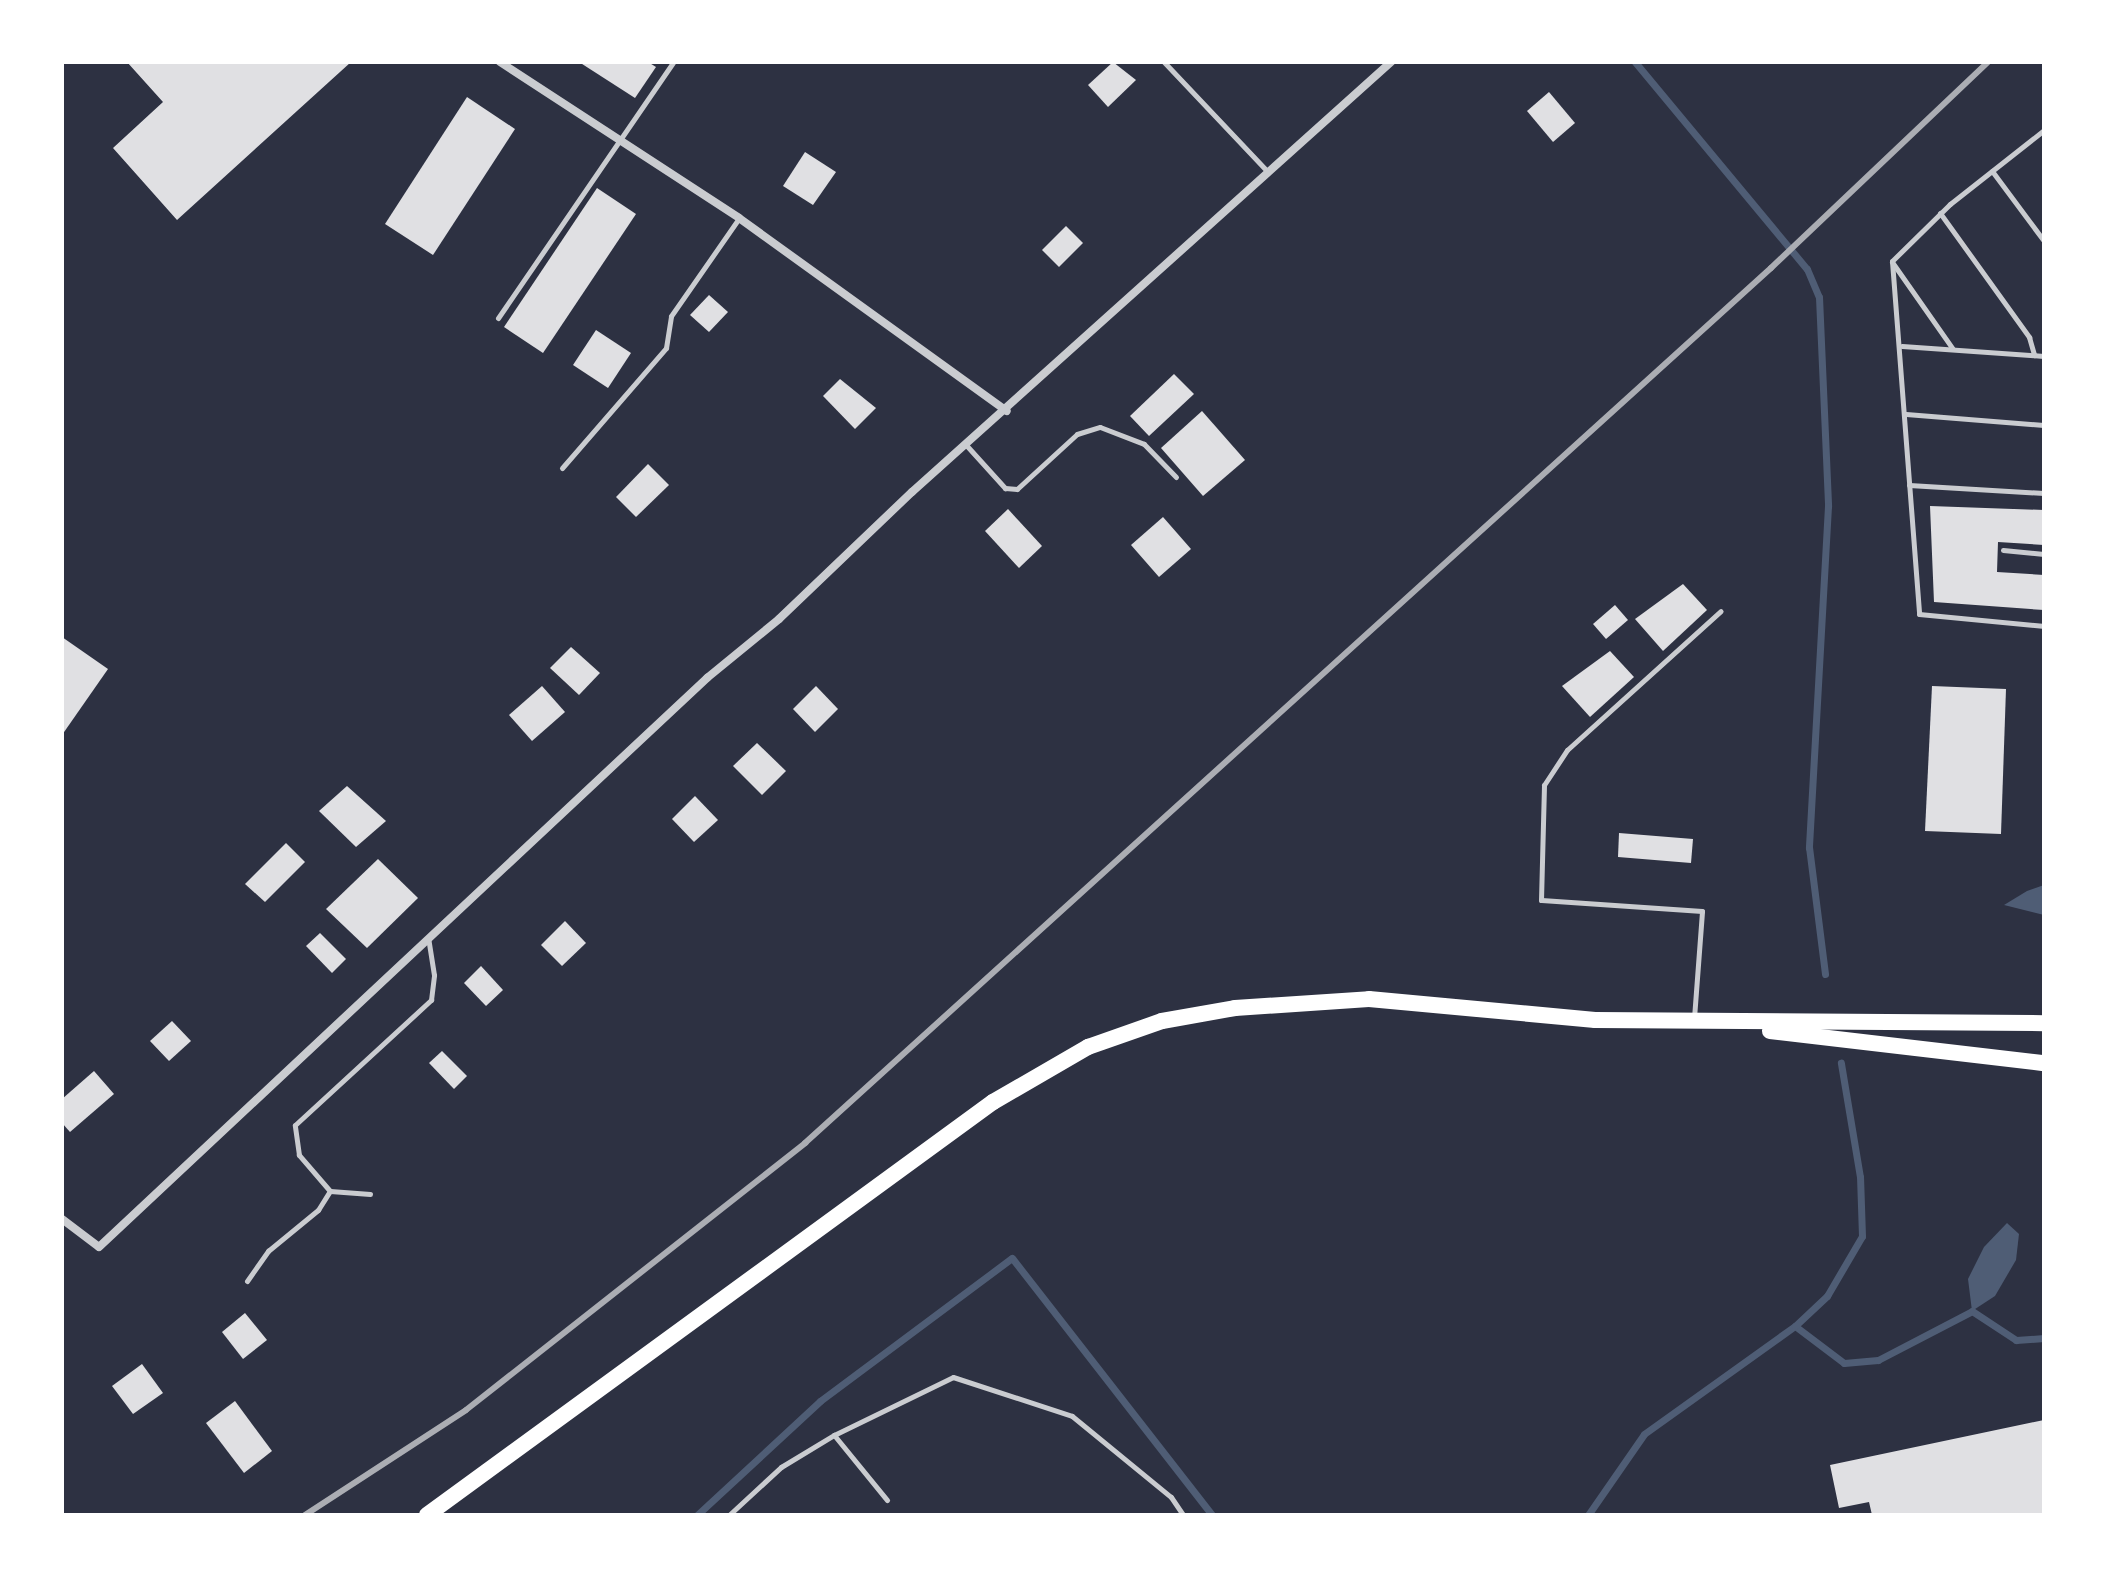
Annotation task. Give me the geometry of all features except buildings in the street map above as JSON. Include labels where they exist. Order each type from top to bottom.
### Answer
[{"type":"main road","points":[[427,1515],[958,1127],[1088,1047],[1162,1021],[1235,1008],[1369,999],[1701,1024],[2044,1063]]},
{"type":"main road","points":[[1701,1024],[1892,1019],[2044,1023]]},
{"type":"street","points":[[62,1219],[99,1247],[428,938],[1391,62]]},
{"type":"street","points":[[503,63],[739,218],[1007,411]]},
{"type":"lane","points":[[498,318],[673,62]]},
{"type":"lane","points":[[1164,62],[1269,174]]},
{"type":"lane","points":[[1892,261],[1940,213],[2044,130]]},
{"type":"lane","points":[[1992,171],[2044,241]]},
{"type":"lane","points":[[1940,213],[2029,337],[2034,355]]},
{"type":"lane","points":[[562,468],[666,348],[671,316],[739,218]]},
{"type":"lane","points":[[1892,261],[1902,346],[1919,614],[2044,626]]},
{"type":"lane","points":[[1892,261],[1953,349]]},
{"type":"lane","points":[[1902,346],[2044,356]]},
{"type":"lane","points":[[1906,414],[2044,425]]},
{"type":"lane","points":[[967,446],[1005,488],[1017,489],[1077,434],[1100,427],[1144,444],[1176,477]]},
{"type":"lane","points":[[1909,485],[2044,493]]},
{"type":"lane","points":[[2003,550],[2044,554]]},
{"type":"lane","points":[[1701,1024],[1702,911],[1541,900],[1544,785],[1567,750],[1721,611]]},
{"type":"lane","points":[[370,1194],[330,1191],[299,1155],[295,1125],[431,1000],[434,975],[428,938]]},
{"type":"lane","points":[[247,1281],[268,1251],[318,1210],[330,1191]]},
{"type":"lane","points":[[729,1515],[781,1467],[834,1435],[953,1377],[1072,1416],[1171,1497],[1183,1515]]},
{"type":"lane","points":[[834,1435],[887,1500]]},
{"type":"water","points":[[2044,885],[2044,915],[2004,905],[2027,891]]},
{"type":"water","points":[[2007,1223],[2019,1234],[2016,1260],[1995,1296],[1972,1311],[1968,1279],[1984,1247]]},
{"type":"waterway","points":[[1635,62],[1807,269],[1819,297],[1828,506],[1809,847],[1825,974]]},
{"type":"waterway","points":[[1588,1515],[1644,1434],[1795,1326],[1827,1296],[1862,1236],[1860,1177],[1841,1063]]},
{"type":"waterway","points":[[697,1515],[820,1401],[1012,1258],[1212,1515]]},
{"type":"waterway","points":[[1795,1326],[1844,1363],[1878,1360],[1972,1311],[2016,1340],[2044,1338]]},
{"type":"railway","points":[[305,1515],[466,1410],[805,1143],[1771,268],[1988,62]]}]
